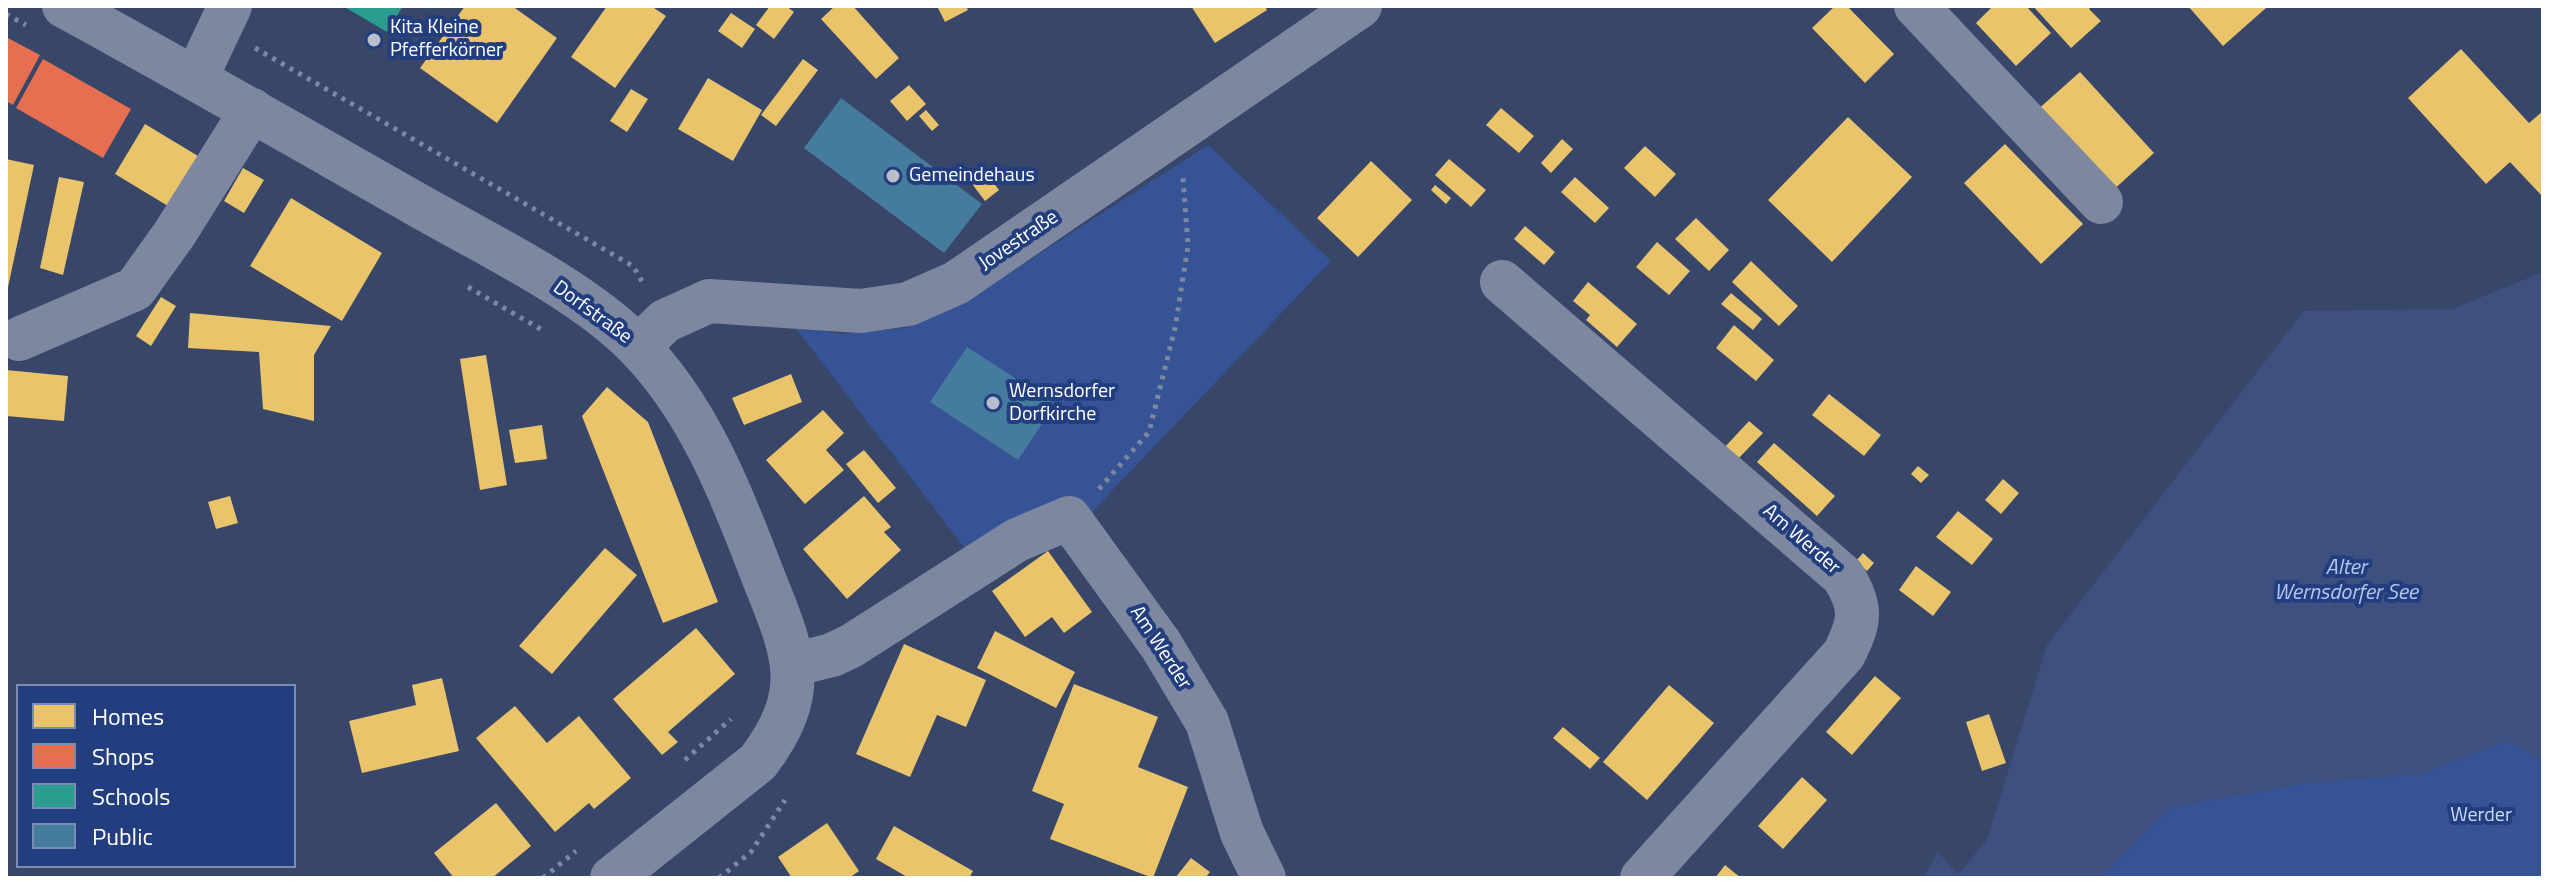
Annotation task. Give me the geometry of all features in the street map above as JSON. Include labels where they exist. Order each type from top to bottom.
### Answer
[{"type":"street","name":"Dorfstraße","points":[[64,6],[522,265],[602,316],[652,334],[678,398],[714,460],[780,618],[794,686],[790,711],[776,739],[758,762],[612,878]]},
{"type":"street","name":"Jovestraße","points":[[652,334],[709,301],[861,311],[908,304],[956,283],[1360,6]]},
{"type":"street","points":[[1916,6],[2101,202]]},
{"type":"street","points":[[196,78],[225,16]]},
{"type":"street","points":[[19,339],[135,289],[175,233],[252,110]]},
{"type":"street","name":"Am Werder","points":[[1502,282],[1843,576],[1856,597],[1858,627],[1844,654],[1642,878]]},
{"type":"street","points":[[792,665],[832,655],[851,646],[1017,540],[1069,518]]},
{"type":"street","name":"Am Werder","points":[[1069,518],[1161,645],[1207,722],[1242,833],[1264,878]]},
{"type":"path","points":[[225,16],[633,266],[652,334]]},
{"type":"path","points":[[1069,518],[1149,432],[1175,328],[1188,246],[1179,133]]},
{"type":"path","points":[[460,282],[554,337]]},
{"type":"path","points":[[683,761],[738,713]]},
{"type":"path","points":[[543,878],[578,849]]},
{"type":"green space","points":[[1208,145],[1331,261],[1087,517],[968,552],[794,326],[842,334],[905,328],[967,300]]},
{"type":"green space","name":"Werder","points":[[2543,461],[2543,878],[2078,878]]},
{"type":"water","name":"Alter Wernsdorfer See","points":[[2543,272],[2543,761],[2507,741],[2422,774],[2305,784],[2170,808],[2101,878],[1923,878],[1938,852],[1958,874],[1987,840],[2047,645],[2304,311],[2452,309]]},
{"type":"building: Homes","points":[[465,6],[512,6],[557,38],[497,123],[420,68]]},
{"type":"building: Homes","points":[[607,6],[651,6],[666,16],[615,88],[571,57]]},
{"type":"building: Homes","points":[[770,6],[786,6],[794,12],[774,39],[756,25]]},
{"type":"building: Homes","points":[[835,6],[853,6],[899,58],[876,79],[821,19]]},
{"type":"building: Homes","points":[[937,6],[966,6],[968,10],[945,22]]},
{"type":"building: Homes","points":[[1191,6],[1265,6],[1267,10],[1215,43]]},
{"type":"building: Homes","points":[[1835,6],[1847,6],[1894,54],[1865,83],[1812,28]]},
{"type":"building: Homes","points":[[1993,6],[2026,6],[2051,33],[2016,66],[1976,23]]},
{"type":"building: Homes","points":[[2033,6],[2092,6],[2089,9],[2101,21],[2071,48]]},
{"type":"building: Homes","points":[[2188,6],[2264,6],[2266,8],[2223,46]]},
{"type":"building: Homes","points":[[731,13],[755,29],[742,48],[718,31]]},
{"type":"building: Homes","points":[[2461,49],[2529,123],[2543,111],[2543,197],[2510,162],[2486,184],[2408,98]]},
{"type":"building: Homes","points":[[803,59],[818,70],[776,126],[761,115]]},
{"type":"building: Homes","points":[[2080,72],[2154,153],[2110,193],[2036,111]]},
{"type":"building: Homes","points":[[708,78],[762,110],[733,161],[678,129]]},
{"type":"building: Homes","points":[[909,85],[926,104],[907,121],[890,101]]},
{"type":"building: Homes","points":[[631,89],[648,99],[627,132],[610,121]]},
{"type":"building: Homes","points":[[1501,108],[1534,136],[1519,153],[1486,125]]},
{"type":"building: Homes","points":[[926,110],[939,125],[932,131],[919,116]]},
{"type":"building: Homes","points":[[1848,117],[1912,177],[1832,262],[1768,200]]},
{"type":"building: Homes","points":[[145,124],[203,159],[173,209],[115,174]]},
{"type":"building: Homes","points":[[1562,139],[1573,149],[1551,173],[1541,163]]},
{"type":"building: Homes","points":[[2005,144],[2083,224],[2041,264],[1964,183]]},
{"type":"building: Homes","points":[[1645,146],[1676,174],[1655,197],[1624,168]]},
{"type":"building: Homes","points":[[6,159],[34,165],[7,292],[6,292]]},
{"type":"building: Homes","points":[[1449,159],[1486,190],[1471,207],[1435,175]]},
{"type":"building: Homes","points":[[1371,161],[1412,200],[1358,257],[1317,218]]},
{"type":"building: Homes","points":[[980,165],[999,190],[985,201],[966,176]]},
{"type":"building: Homes","points":[[243,168],[264,180],[244,213],[224,201]]},
{"type":"building: Homes","points":[[59,177],[84,182],[63,275],[40,268]]},
{"type":"building: Homes","points":[[1575,177],[1609,208],[1595,223],[1561,192]]},
{"type":"building: Homes","points":[[1435,185],[1451,198],[1446,204],[1431,190]]},
{"type":"building: Homes","points":[[291,198],[382,253],[342,321],[250,266]]},
{"type":"building: Homes","points":[[1696,218],[1729,250],[1709,271],[1675,239]]},
{"type":"building: Homes","points":[[1525,226],[1555,252],[1544,265],[1514,239]]},
{"type":"building: Homes","points":[[1657,242],[1690,271],[1669,295],[1636,267]]},
{"type":"building: Homes","points":[[1751,261],[1798,306],[1779,326],[1732,282]]},
{"type":"building: Homes","points":[[1588,282],[1637,324],[1617,347],[1586,320],[1590,315],[1573,301]]},
{"type":"building: Homes","points":[[1731,293],[1762,319],[1753,330],[1721,304]]},
{"type":"building: Homes","points":[[161,297],[176,306],[151,346],[136,336]]},
{"type":"building: Homes","points":[[190,313],[331,326],[314,355],[314,421],[263,409],[259,352],[188,348]]},
{"type":"building: Homes","points":[[1734,325],[1774,360],[1756,381],[1716,348]]},
{"type":"building: Homes","points":[[486,355],[507,485],[480,490],[460,359]]},
{"type":"building: Homes","points":[[6,370],[68,376],[64,421],[6,416]]},
{"type":"building: Homes","points":[[791,374],[802,402],[744,425],[732,398]]},
{"type":"building: Homes","points":[[607,387],[648,422],[718,602],[663,623],[582,416]]},
{"type":"building: Homes","points":[[1829,394],[1881,435],[1864,456],[1812,415]]},
{"type":"building: Homes","points":[[823,410],[844,433],[826,450],[844,470],[805,504],[766,460]]},
{"type":"building: Homes","points":[[1749,421],[1763,433],[1737,460],[1724,448]]},
{"type":"building: Homes","points":[[542,425],[547,459],[515,463],[509,430]]},
{"type":"building: Homes","points":[[1774,443],[1835,496],[1817,516],[1757,462]]},
{"type":"building: Homes","points":[[864,450],[896,488],[878,503],[846,464]]},
{"type":"building: Homes","points":[[1918,466],[1929,475],[1921,483],[1911,474]]},
{"type":"building: Homes","points":[[2003,479],[2019,493],[2001,514],[1985,500]]},
{"type":"building: Homes","points":[[230,496],[238,523],[216,529],[208,502]]},
{"type":"building: Homes","points":[[864,496],[891,527],[884,532],[901,550],[847,599],[803,549]]},
{"type":"building: Homes","points":[[1958,511],[1993,539],[1972,565],[1936,537]]},
{"type":"building: Homes","points":[[605,548],[637,575],[552,674],[519,646]]},
{"type":"building: Homes","points":[[1048,551],[1092,612],[1064,633],[1052,617],[1025,637],[992,591]]},
{"type":"building: Homes","points":[[1863,553],[1874,563],[1867,571],[1856,561]]},
{"type":"building: Homes","points":[[1916,566],[1951,592],[1933,616],[1899,590]]},
{"type":"building: Homes","points":[[696,628],[735,674],[668,732],[678,742],[662,755],[613,699]]},
{"type":"building: Homes","points":[[995,631],[1075,672],[1056,708],[977,668]]},
{"type":"building: Homes","points":[[904,644],[986,680],[966,727],[937,715],[910,777],[856,754]]},
{"type":"building: Homes","points":[[1875,676],[1901,698],[1852,755],[1826,732]]},
{"type":"building: Homes","points":[[442,678],[459,751],[362,773],[349,721],[416,705],[412,685]]},
{"type":"building: Homes","points":[[1074,684],[1158,717],[1138,767],[1188,787],[1153,878],[1050,839],[1064,804],[1032,791]]},
{"type":"building: Homes","points":[[1669,685],[1714,723],[1647,800],[1603,762]]},
{"type":"building: Homes","points":[[515,706],[547,743],[579,716],[631,778],[594,809],[589,803],[555,832],[476,738]]},
{"type":"building: Homes","points":[[1989,714],[2006,763],[1982,771],[1966,722]]},
{"type":"building: Homes","points":[[1563,727],[1600,758],[1590,769],[1553,738]]},
{"type":"building: Homes","points":[[1802,777],[1827,800],[1783,849],[1758,826]]},
{"type":"building: Homes","points":[[496,803],[531,846],[492,878],[454,878],[434,853]]},
{"type":"building: Homes","points":[[827,823],[859,871],[849,878],[792,878],[778,857]]},
{"type":"building: Homes","points":[[894,826],[973,871],[969,878],[909,878],[876,859]]},
{"type":"building: Homes","points":[[1191,858],[1210,872],[1205,878],[1175,878]]},
{"type":"building: Homes","points":[[1725,865],[1741,878],[1715,878]]},
{"type":"building: Shops","points":[[6,37],[40,55],[13,105],[6,101]]},
{"type":"building: Shops","points":[[43,59],[131,109],[103,158],[16,108]]},
{"type":"building: Schools","points":[[343,6],[403,6],[387,32]]},
{"type":"building: Public","name":"Gemeindehaus","points":[[841,98],[982,204],[944,253],[804,148]]},
{"type":"building: Public","name":"Wernsdorfer Dorfkirche","points":[[967,347],[1055,404],[1018,460],[930,402]]},
{"type":"place","name":"Kita Kleine Pfefferkörner","points":[[374,40]]},
{"type":"place","name":"Gemeindehaus","points":[[893,176]]},
{"type":"place","name":"Wernsdorfer Dorfkirche","points":[[993,403]]}]
